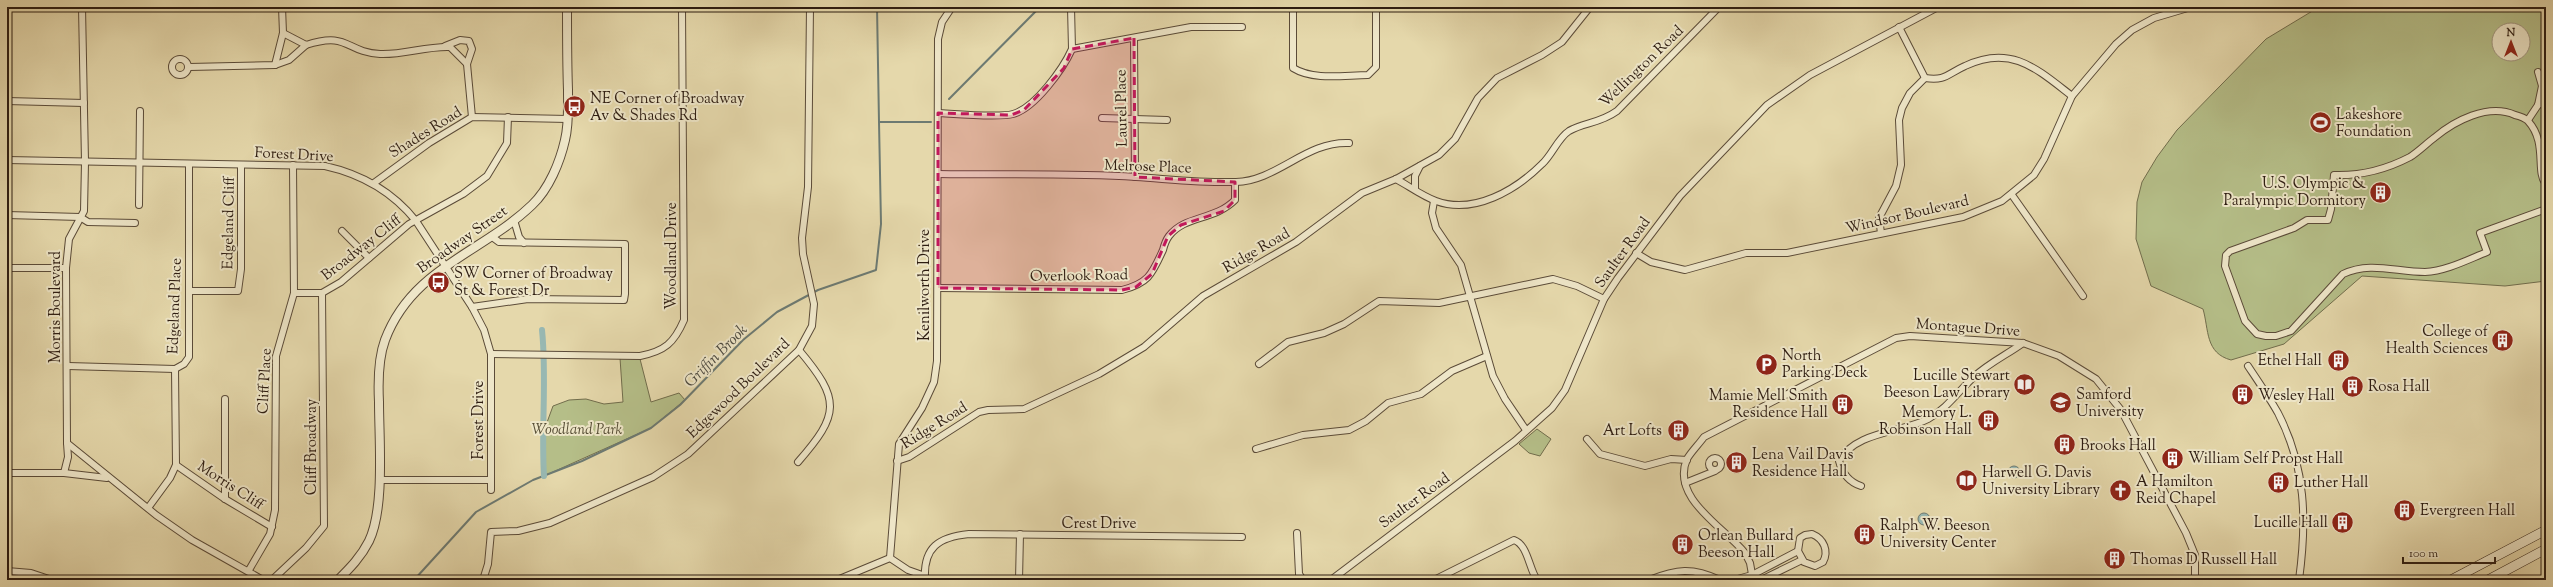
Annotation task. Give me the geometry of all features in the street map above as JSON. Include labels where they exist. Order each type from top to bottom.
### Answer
[{"type":"main road","points":[[2451,580],[2546,530]]},
{"type":"main road","points":[[2488,580],[2546,549]]},
{"type":"street","points":[[7,10],[11,7]]},
{"type":"street","name":"Morris Boulevard","points":[[64,473],[68,457],[66,268],[69,239],[84,211],[85,162],[82,7]]},
{"type":"street","points":[[275,65],[283,33],[282,7]]},
{"type":"street","name":"Broadway Street","points":[[338,580],[360,558],[370,539],[376,512],[379,480],[378,378],[385,340],[402,308],[418,288],[444,266],[514,220],[533,204],[547,184],[559,161],[566,139],[568,119],[567,7]]},
{"type":"street","name":"Woodland Drive","points":[[491,354],[640,356],[655,353],[677,336],[684,320],[682,7]]},
{"type":"street","name":"Edgewood Boulevard","points":[[483,580],[488,564],[491,532],[518,532],[550,523],[653,477],[688,454],[799,350],[812,326],[813,299],[812,286],[803,254],[802,238],[808,187],[810,7]]},
{"type":"street","name":"Kenilworth Drive","points":[[890,558],[899,444],[922,408],[934,382],[938,288],[938,39],[942,22],[952,7]]},
{"type":"street","points":[[938,113],[1011,115],[1024,110],[1064,68],[1072,49],[1071,7]]},
{"type":"street","points":[[1293,7],[1294,68],[1304,75],[1368,75],[1376,67],[1376,7]]},
{"type":"street","name":"Ridge Road","points":[[897,462],[909,457],[979,412],[988,410],[1024,409],[1099,374],[1144,347],[1203,296],[1296,242],[1362,193],[1396,179],[1438,155],[1455,139],[1478,98],[1497,78],[1542,55],[1562,42],[1590,7]]},
{"type":"street","name":"Wellington Road","points":[[1434,201],[1463,206],[1480,203],[1522,181],[1545,162],[1568,132],[1599,122],[1617,111],[1719,7]]},
{"type":"street","name":"Saulter Road","points":[[1331,580],[1516,441],[1526,430],[1543,418],[1565,390],[1604,299],[1636,254],[1697,176],[1767,105],[1810,75],[1938,7]]},
{"type":"street","name":"Windsor Boulevard","points":[[1636,254],[1651,262],[1685,270],[1746,253],[1787,253],[1963,217],[2012,195],[2034,175],[2044,159],[2072,96],[2116,44],[2132,30],[2154,18],[2191,7]]},
{"type":"street","points":[[1072,49],[1191,27],[1242,27]]},
{"type":"street","points":[[1899,27],[1925,78]]},
{"type":"street","points":[[283,33],[306,45]]},
{"type":"street","points":[[189,67],[275,65],[289,60],[306,45],[331,38],[349,43],[364,50],[391,54],[444,46],[460,40],[469,41],[472,49],[467,64],[472,117]]},
{"type":"street","name":"Laurel Place","points":[[1134,38],[1135,177]]},
{"type":"street","points":[[444,46],[450,47],[467,64]]},
{"type":"street","points":[[1925,78],[1940,80],[1986,57],[2001,56],[2026,63],[2072,96]]},
{"type":"street","points":[[2528,120],[2538,105],[2544,88],[2538,72]]},
{"type":"street","points":[[1882,233],[1879,218],[1896,186],[1901,165],[1899,120],[1902,108],[1910,94],[1925,78]]},
{"type":"street","points":[[7,101],[84,103]]},
{"type":"street","points":[[2538,105],[2546,101]]},
{"type":"street","points":[[139,205],[140,110]]},
{"type":"street","points":[[2546,184],[2542,174],[2540,140],[2528,120],[2508,112],[2494,111],[2468,117],[2435,136],[2411,156],[2386,168],[2357,176],[2334,175],[2331,209],[2328,220],[2307,220],[2294,228],[2230,251],[2226,255],[2225,266],[2244,321],[2258,334],[2276,336],[2291,330],[2343,274],[2364,267],[2425,272],[2440,270],[2487,252],[2480,233],[2546,209]]},
{"type":"street","name":"Shades Road","points":[[374,183],[429,143],[472,117],[568,119]]},
{"type":"street","name":"Broadway Cliff","points":[[322,293],[341,282],[416,221],[463,194],[487,176],[506,143],[508,117]]},
{"type":"street","points":[[1102,118],[1167,120]]},
{"type":"street","name":"Melrose Place","points":[[938,174],[1135,177],[1236,182],[1255,179],[1272,172],[1315,149],[1333,143],[1348,143]]},
{"type":"street","name":"Forest Drive","points":[[7,160],[325,166],[346,171],[374,183],[408,211],[416,221],[444,266],[472,306],[484,330],[491,354],[491,490]]},
{"type":"street","name":"Edgeland Place","points":[[148,508],[170,478],[176,465],[175,369],[184,364],[189,357],[188,164]]},
{"type":"street","name":"Edgeland Cliff","points":[[189,291],[233,292],[238,290],[240,282],[241,165]]},
{"type":"street","name":"Cliff Place","points":[[249,570],[272,527],[275,510],[276,356],[294,293],[293,165]]},
{"type":"street","points":[[1415,189],[1415,176],[1420,166]]},
{"type":"street","points":[[1396,179],[1434,201],[1432,214],[1436,228],[1461,265],[1493,376],[1505,399],[1526,430]]},
{"type":"street","name":"Overlook Road","points":[[938,288],[1122,290],[1136,287],[1152,274],[1168,236],[1181,225],[1224,211],[1235,200],[1236,182]]},
{"type":"street","points":[[2012,195],[2083,296]]},
{"type":"street","points":[[7,215],[80,217],[88,222],[136,223]]},
{"type":"street","points":[[514,220],[519,236],[524,243]]},
{"type":"street","points":[[342,231],[370,258]]},
{"type":"street","points":[[472,306],[528,299],[624,300],[625,244],[499,242],[491,236]]},
{"type":"street","points":[[7,268],[66,268]]},
{"type":"street","points":[[1259,364],[1288,342],[1324,333],[1344,324],[1379,301],[1439,303],[1553,279],[1577,286],[1604,299]]},
{"type":"street","points":[[294,293],[322,293]]},
{"type":"street","name":"Cliff Broadway","points":[[272,580],[306,548],[324,526],[322,293]]},
{"type":"street","name":"Montague Drive","points":[[1687,460],[1704,437],[1896,338],[1931,336],[2023,343],[2038,347],[2075,364],[2096,379],[2110,394],[2121,410],[2186,533],[2195,554],[2195,580]]},
{"type":"street","points":[[1861,486],[1855,484],[1841,471],[1839,461],[1844,454],[1862,442],[1921,422],[1936,414],[1976,375],[2023,343]]},
{"type":"street","points":[[798,462],[820,436],[828,423],[831,405],[821,379],[799,350]]},
{"type":"street","points":[[1256,449],[1303,434],[1349,430],[1366,421],[1388,403],[1421,394],[1452,371],[1487,356]]},
{"type":"street","points":[[68,366],[175,369]]},
{"type":"street","points":[[2248,366],[2278,412],[2297,460],[2304,510],[2304,540],[2299,580]]},
{"type":"street","points":[[225,399],[225,499]]},
{"type":"street","points":[[1587,439],[1600,454],[1645,466],[1671,459],[1687,460],[1685,483],[1693,502],[1744,553],[1753,577]]},
{"type":"street","points":[[67,444],[108,478],[192,540],[249,570],[263,580]]},
{"type":"street","points":[[1685,483],[1702,474],[1715,471],[1721,467],[1721,460],[1713,458],[1702,474]]},
{"type":"street","points":[[1709,463],[1711,469],[1715,471]]},
{"type":"street","name":"Morris Cliff","points":[[176,465],[225,499],[272,527]]},
{"type":"street","points":[[7,473],[64,473],[108,478]]},
{"type":"street","points":[[379,480],[491,480]]},
{"type":"street","points":[[1297,533],[1299,574],[1302,580]]},
{"type":"street","points":[[1019,580],[1020,534]]},
{"type":"street","name":"Crest Drive","points":[[925,578],[932,548],[939,541],[955,535],[1020,534],[1242,537]]},
{"type":"street","points":[[1805,534],[1816,535],[1822,541],[1826,552],[1823,562],[1814,566],[1802,560],[1798,552],[1799,541],[1805,534]]},
{"type":"street","points":[[1434,580],[1514,540],[1524,548],[1530,570],[1537,580]]},
{"type":"street","points":[[1734,580],[1753,577],[1798,552]]},
{"type":"street","points":[[837,580],[890,558],[908,570],[925,578]]},
{"type":"street","points":[[1762,580],[1802,560]]},
{"type":"street","points":[[1649,580],[1686,570],[1704,572],[1720,580]]},
{"type":"street","points":[[7,571],[31,573],[52,580]]},
{"type":"highlighted area","points":[[1134,38],[1135,177],[1235,182],[1235,200],[1224,211],[1181,225],[1168,236],[1152,274],[1136,287],[1122,290],[938,288],[938,113],[1011,115],[1024,110],[1064,68],[1072,49]]},
{"type":"green space","points":[[2319,7],[2546,7],[2546,281],[2505,286],[2362,276],[2284,344],[2231,360],[2223,357],[2216,352],[2212,346],[2203,309],[2151,286],[2136,239],[2137,202],[2142,182],[2157,157],[2177,130],[2266,39]]},
{"type":"green space","name":"Woodland Park","points":[[620,358],[640,359],[651,402],[679,393],[685,400],[651,428],[544,476],[542,436],[553,406],[569,400],[586,399],[604,404],[623,402]]},
{"type":"green space","points":[[1537,429],[1551,439],[1540,456],[1529,453],[1519,444]]},
{"type":"water","points":[[2012,466],[2016,466],[2020,472],[2016,478],[2012,478],[2008,474],[2008,470]]},
{"type":"water","points":[[1922,513],[1926,513],[1930,519],[1926,525],[1922,525],[1918,521],[1918,517]]},
{"type":"waterway","points":[[877,7],[879,122]]},
{"type":"waterway","name":"Griffin Brook","points":[[949,99],[1040,7]]},
{"type":"waterway","name":"Griffin Brook","points":[[414,580],[476,512],[533,480],[582,461],[651,428],[680,405],[743,340],[777,312],[818,290],[876,270],[881,224],[879,122],[931,122]]},
{"type":"waterway","points":[[542,330],[544,366],[544,476]]},
{"type":"place","name":"NE Corner of Broadway Av & Shades Rd","points":[[574,107]]},
{"type":"place","name":"Lakeshore Foundation","points":[[2320,123]]},
{"type":"place","name":"U.S. Olympic & Paralympic Dormitory","points":[[2381,192]]},
{"type":"place","name":"SW Corner of Broadway St & Forest Dr","points":[[439,282]]},
{"type":"place","name":"College of Health Sciences","points":[[2503,340]]},
{"type":"place","name":"Ethel Hall","points":[[2338,360]]},
{"type":"place","name":"North Parking Deck","points":[[1767,364]]},
{"type":"place","name":"Lucille Stewart Beeson Law Library","points":[[2025,384]]},
{"type":"place","name":"Rosa Hall","points":[[2352,386]]},
{"type":"place","name":"Wesley Hall","points":[[2243,395]]},
{"type":"place","name":"Samford University","points":[[2060,403]]},
{"type":"place","name":"Mamie Mell Smith Residence Hall","points":[[1843,404]]},
{"type":"place","name":"Memory L. Robinson Hall","points":[[1988,421]]},
{"type":"place","name":"Art Lofts","points":[[1678,430]]},
{"type":"place","name":"Brooks Hall","points":[[2065,445]]},
{"type":"place","name":"William Self Propst Hall","points":[[2173,458]]},
{"type":"place","name":"Lena Vail Davis Residence Hall","points":[[1737,463]]},
{"type":"place","name":"Harwell G. Davis University Library","points":[[1966,481]]},
{"type":"place","name":"Luther Hall","points":[[2279,482]]},
{"type":"place","name":"A Hamilton Reid Chapel","points":[[2120,490]]},
{"type":"place","name":"Evergreen Hall","points":[[2404,510]]},
{"type":"place","name":"Lucille Hall","points":[[2343,522]]},
{"type":"place","name":"Ralph W. Beeson University Center","points":[[1865,534]]},
{"type":"place","name":"Orlean Bullard Beeson Hall","points":[[1683,544]]},
{"type":"place","name":"Thomas D Russell Hall","points":[[2115,559]]}]
